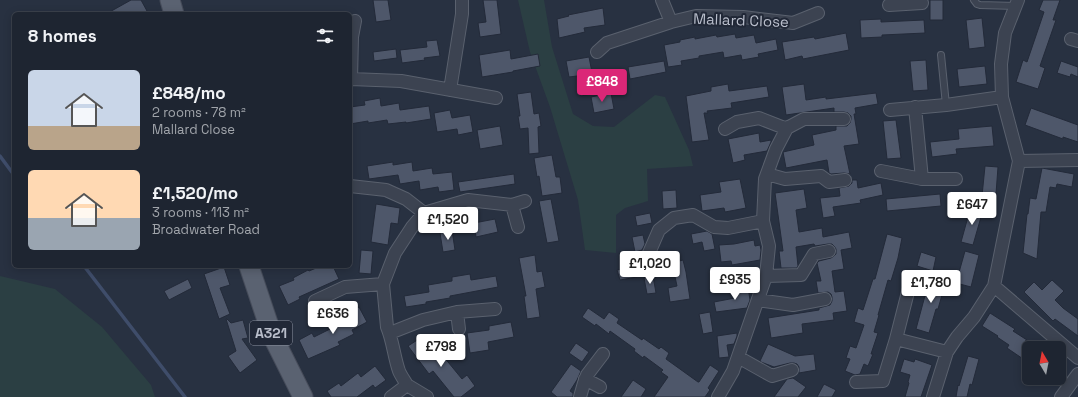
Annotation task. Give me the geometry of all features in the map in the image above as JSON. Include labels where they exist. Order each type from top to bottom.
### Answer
[{"type":"main road","points":[[170,0],[173,12]]},
{"type":"main road","name":"A321","points":[[250,268],[272,335],[303,397]]},
{"type":"street","points":[[450,90],[462,14],[462,0]]},
{"type":"street","points":[[662,0],[671,22]]},
{"type":"street","points":[[889,5],[909,2],[922,3]]},
{"type":"street","points":[[933,397],[947,352],[957,337],[974,317],[994,286],[1019,161],[1002,97],[1001,64],[1005,33],[1017,3]]},
{"type":"street","name":"Mallard Close","points":[[597,52],[607,43],[671,22],[696,16],[792,22],[818,12]]},
{"type":"street","points":[[352,33],[355,21]]},
{"type":"street","points":[[352,80],[401,81],[496,98]]},
{"type":"street","points":[[890,110],[946,105],[1002,97]]},
{"type":"street","points":[[915,107],[922,179]]},
{"type":"street","points":[[725,129],[736,122],[759,118],[787,128]]},
{"type":"street","points":[[718,397],[733,371],[766,276],[769,246],[762,221],[765,179],[776,149],[787,128],[804,119],[844,119]]},
{"type":"street","points":[[1019,161],[1078,160]]},
{"type":"street","points":[[881,171],[922,179],[956,179]]},
{"type":"street","points":[[767,174],[784,179],[821,176],[829,182],[845,180]]},
{"type":"street","points":[[352,186],[386,190],[406,199],[424,213]]},
{"type":"street","points":[[427,397],[407,385],[400,373],[395,359],[390,333],[387,327],[383,284],[395,253],[412,227],[424,213],[468,200],[512,205],[525,201]]},
{"type":"street","points":[[512,205],[518,227]]},
{"type":"street","points":[[649,253],[659,230],[674,218],[693,215],[714,228],[728,228],[762,221]]},
{"type":"street","points":[[766,276],[801,275],[814,254],[829,251]]},
{"type":"street","points":[[315,301],[345,287],[383,284]]},
{"type":"street","points":[[856,382],[883,381],[896,339],[910,284]]},
{"type":"street","points":[[994,286],[1078,358]]},
{"type":"street","points":[[758,300],[793,305],[826,298]]},
{"type":"street","points":[[390,333],[422,320],[457,312],[495,309]]},
{"type":"street","points":[[457,312],[459,328]]},
{"type":"street","points":[[896,339],[947,352]]},
{"type":"street","points":[[580,397],[585,379],[603,354]]},
{"type":"street","points":[[738,357],[772,376],[792,370]]},
{"type":"street","points":[[1061,397],[1078,374]]},
{"type":"street","points":[[585,379],[600,387]]},
{"type":"street","points":[[391,397],[407,385]]},
{"type":"lane","points":[[974,0],[976,4],[980,5],[1017,3]]},
{"type":"lane","points":[[941,55],[946,105]]},
{"type":"green space","points":[[518,0],[544,0],[552,47],[573,114],[593,126],[614,127],[655,95],[665,97],[689,150],[693,166],[647,169],[648,201],[625,208],[616,215],[616,253],[585,250],[578,200],[550,107],[530,52]]},
{"type":"green space","points":[[0,276],[55,289],[102,327],[151,385],[155,397],[0,397]]},
{"type":"building","points":[[131,0],[141,0],[147,11],[145,12],[110,12]]},
{"type":"building","points":[[373,0],[388,0],[391,20],[376,22]]},
{"type":"building","points":[[483,0],[497,0],[501,34],[480,37],[478,23],[486,22]]},
{"type":"building","points":[[930,0],[943,0],[943,20],[930,20]]},
{"type":"building","points":[[1043,0],[1060,0],[1053,20],[1056,20],[1040,66],[1045,68],[1038,89],[1016,82],[1023,60],[1027,62],[1044,12],[1039,10]]},
{"type":"building","points":[[603,8],[605,25],[584,28],[585,32],[559,38],[557,19],[569,16],[568,15]]},
{"type":"building","points":[[982,18],[985,47],[969,49],[966,20]]},
{"type":"building","points":[[881,19],[881,22],[924,20],[925,33],[882,35],[882,37],[861,38],[860,20]]},
{"type":"building","points":[[846,33],[849,50],[803,59],[802,56],[785,60],[782,42],[814,37],[815,39]]},
{"type":"building","points":[[735,34],[736,38],[754,35],[756,43],[776,39],[778,50],[758,54],[759,57],[742,60],[741,55],[724,58],[723,52],[699,56],[699,58],[681,61],[682,65],[668,67],[664,45],[695,37],[695,39],[716,35],[717,37]]},
{"type":"building","points":[[437,40],[440,56],[424,58],[425,60],[402,63],[400,50],[427,47],[426,41]]},
{"type":"building","points":[[396,49],[397,58],[374,61],[373,52]]},
{"type":"building","points":[[510,50],[511,59],[538,54],[540,66],[482,77],[479,55]]},
{"type":"building","points":[[589,57],[596,93],[581,96],[577,76],[569,77],[566,61]]},
{"type":"building","points":[[926,60],[928,90],[913,91],[910,61]]},
{"type":"building","points":[[664,61],[666,72],[630,79],[628,67]]},
{"type":"building","points":[[1061,61],[1078,67],[1078,77],[1071,74],[1070,77],[1057,73]]},
{"type":"building","points":[[985,66],[987,84],[959,87],[957,69]]},
{"type":"building","points":[[728,84],[729,91],[767,86],[769,97],[731,103],[732,108],[707,111],[708,113],[704,113],[709,140],[692,142],[686,96],[711,91],[711,87]]},
{"type":"building","points":[[804,84],[806,100],[876,93],[878,104],[855,108],[856,114],[854,114],[859,144],[844,146],[850,174],[829,173],[827,160],[786,168],[783,152],[814,145],[812,135],[836,130],[836,126],[847,126],[851,119],[851,116],[848,113],[834,112],[834,108],[786,115],[782,87]]},
{"type":"building","points":[[531,92],[534,114],[539,113],[541,126],[538,127],[539,153],[529,154],[528,128],[520,129],[517,94]]},
{"type":"building","points":[[611,93],[614,109],[594,113],[591,97]]},
{"type":"building","points":[[380,98],[381,106],[399,103],[400,110],[429,106],[431,119],[406,123],[388,124],[387,120],[352,124],[352,107],[365,105],[364,101]]},
{"type":"building","points":[[1031,108],[1078,125],[1078,142],[1063,137],[1063,139],[1025,125]]},
{"type":"building","points":[[450,110],[452,118],[470,115],[473,132],[458,135],[457,129],[437,132],[434,113]]},
{"type":"building","points":[[896,120],[901,158],[887,159],[883,121]]},
{"type":"building","points":[[500,126],[503,145],[480,149],[477,130]]},
{"type":"building","points":[[992,126],[994,146],[956,149],[957,154],[932,157],[930,142],[959,139],[958,129]]},
{"type":"building","points":[[759,133],[760,142],[771,140],[767,151],[744,155],[745,160],[733,163],[728,139]]},
{"type":"building","points":[[552,155],[556,177],[560,177],[562,193],[542,196],[534,158]]},
{"type":"building","points":[[393,162],[393,165],[412,162],[413,171],[432,168],[433,174],[452,172],[454,190],[439,192],[438,187],[420,190],[419,181],[400,184],[398,175],[369,179],[367,166]]},
{"type":"building","points":[[985,166],[998,167],[995,207],[981,206]]},
{"type":"building","points":[[1042,168],[1074,174],[1072,187],[1057,184],[1056,188],[1050,187],[1046,212],[1041,212],[1037,259],[1023,253],[1030,198],[1036,199]]},
{"type":"building","points":[[514,174],[515,184],[460,192],[458,182]]},
{"type":"building","points":[[740,179],[746,208],[725,212],[724,208],[702,211],[700,195],[721,192],[719,182]]},
{"type":"building","points":[[852,180],[857,180],[858,188],[881,183],[883,195],[860,200],[861,203],[833,207],[835,216],[823,218],[820,198],[840,196],[839,188],[849,186],[852,183]]},
{"type":"building","points":[[804,189],[807,208],[796,210],[799,232],[822,228],[823,237],[849,232],[852,248],[841,250],[844,269],[832,271],[835,292],[844,291],[847,311],[833,313],[834,320],[802,324],[803,333],[771,338],[768,318],[819,310],[819,308],[830,305],[832,301],[831,294],[828,292],[818,293],[816,281],[821,281],[817,263],[819,261],[831,258],[836,254],[836,249],[832,244],[815,246],[814,244],[796,247],[797,268],[781,268],[779,251],[783,251],[775,193]]},
{"type":"building","points":[[676,190],[677,208],[663,209],[662,191]]},
{"type":"building","points":[[940,194],[941,206],[887,211],[886,199]]},
{"type":"building","points":[[551,199],[559,241],[547,243],[539,201]]},
{"type":"building","points":[[376,204],[400,208],[398,224],[391,223],[388,245],[371,242]]},
{"type":"building","points":[[971,206],[983,210],[973,245],[961,242]]},
{"type":"building","points":[[650,213],[652,223],[637,226],[635,216]]},
{"type":"building","points":[[495,219],[498,232],[476,237],[474,223]]},
{"type":"building","points":[[452,230],[455,250],[443,252],[440,233]]},
{"type":"building","points":[[707,231],[712,234],[715,249],[704,251],[702,242],[693,244],[691,234]]},
{"type":"building","points":[[887,234],[902,238],[898,258],[891,281],[888,280],[878,315],[874,332],[878,333],[871,354],[873,354],[868,366],[864,364],[860,374],[855,375],[845,371],[850,359],[846,358],[850,346],[856,348],[864,325],[854,322],[858,308],[863,310],[873,279],[875,279]]},
{"type":"building","points":[[643,235],[645,244],[642,250],[635,252],[632,237]]},
{"type":"building","points":[[754,240],[755,246],[760,245],[760,260],[732,265],[731,261],[721,262],[719,245]]},
{"type":"building","points":[[361,250],[373,251],[371,274],[359,273]]},
{"type":"building","points":[[965,251],[979,255],[971,287],[956,283]]},
{"type":"building","points":[[921,252],[936,257],[933,271],[917,266]]},
{"type":"building","points":[[535,255],[537,272],[542,271],[545,287],[536,289],[540,317],[527,319],[524,296],[526,296],[519,258]]},
{"type":"building","points":[[683,260],[690,299],[670,302],[668,288],[677,286],[672,263]]},
{"type":"building","points":[[634,266],[637,277],[620,280],[617,270]]},
{"type":"building","points":[[224,268],[230,285],[220,288],[230,314],[219,319],[204,274]]},
{"type":"building","points":[[316,268],[334,268],[339,279],[299,297],[300,299],[288,305],[279,286],[294,280],[293,278],[308,270],[309,271]]},
{"type":"building","points":[[470,274],[471,280],[496,276],[498,287],[450,296],[450,298],[426,302],[426,304],[406,307],[404,296],[429,292],[428,285],[452,281],[452,277]]},
{"type":"building","points":[[653,276],[656,293],[647,294],[644,278]]},
{"type":"building","points":[[930,277],[946,281],[929,333],[916,329]]},
{"type":"building","points":[[188,279],[192,288],[169,300],[164,291]]},
{"type":"building","points":[[1052,280],[1064,291],[1055,300],[1078,319],[1078,336],[1055,319],[1053,321],[1024,292],[1034,282],[1042,290]]},
{"type":"building","points":[[748,287],[750,300],[747,308],[716,312],[714,302],[735,298],[734,290]]},
{"type":"building","points":[[359,307],[367,322],[352,330],[354,334],[338,342],[340,345],[308,359],[299,340],[312,333],[314,337],[336,326],[335,324],[348,318],[346,313]]},
{"type":"building","points":[[588,308],[604,319],[609,312],[619,319],[617,323],[642,340],[643,338],[659,349],[661,347],[669,353],[666,359],[698,382],[710,365],[719,371],[708,388],[710,390],[705,397],[654,397],[668,377],[661,372],[663,370],[644,356],[643,358],[634,351],[635,349],[610,331],[609,334],[596,324],[595,326],[582,317]]},
{"type":"building","points":[[710,312],[713,332],[703,334],[699,314]]},
{"type":"building","points":[[990,313],[1015,329],[1013,331],[1027,340],[1022,341],[1022,358],[1007,348],[1009,345],[997,337],[998,336],[982,326]]},
{"type":"building","points":[[226,319],[231,323],[243,320],[248,338],[242,339],[257,360],[240,373],[228,356],[236,351]]},
{"type":"building","points":[[511,322],[514,337],[488,342],[489,350],[470,353],[467,333],[489,330],[489,326]]},
{"type":"building","points":[[737,333],[734,344],[727,345],[729,357],[719,358],[717,336]]},
{"type":"building","points":[[425,335],[437,352],[439,351],[462,379],[467,375],[475,386],[461,397],[454,397],[433,371],[429,374],[408,346]]},
{"type":"building","points":[[576,343],[589,352],[582,362],[569,353]]},
{"type":"building","points":[[768,344],[795,356],[814,354],[816,370],[799,373],[799,367],[794,363],[774,367],[761,362],[760,361]]},
{"type":"building","points":[[968,356],[979,359],[972,385],[970,384],[967,397],[956,397],[958,385],[959,386]]},
{"type":"building","points":[[904,359],[914,362],[915,359],[932,365],[921,397],[905,397],[910,375],[900,372]]},
{"type":"building","points":[[571,364],[581,371],[570,391],[573,393],[573,397],[557,397],[551,392]]},
{"type":"building","points":[[375,366],[386,380],[375,388],[373,385],[357,397],[331,397],[327,391],[339,383],[341,386],[358,373],[361,377]]},
{"type":"building","points":[[793,378],[806,387],[798,397],[774,397],[787,379]]},
{"type":"building","points":[[633,380],[646,389],[641,397],[621,397]]},
{"type":"building","points":[[824,384],[836,390],[832,397],[817,397]]},
{"type":"waterway","points":[[0,156],[12,172]]},
{"type":"waterway","points":[[86,268],[185,397]]}]
